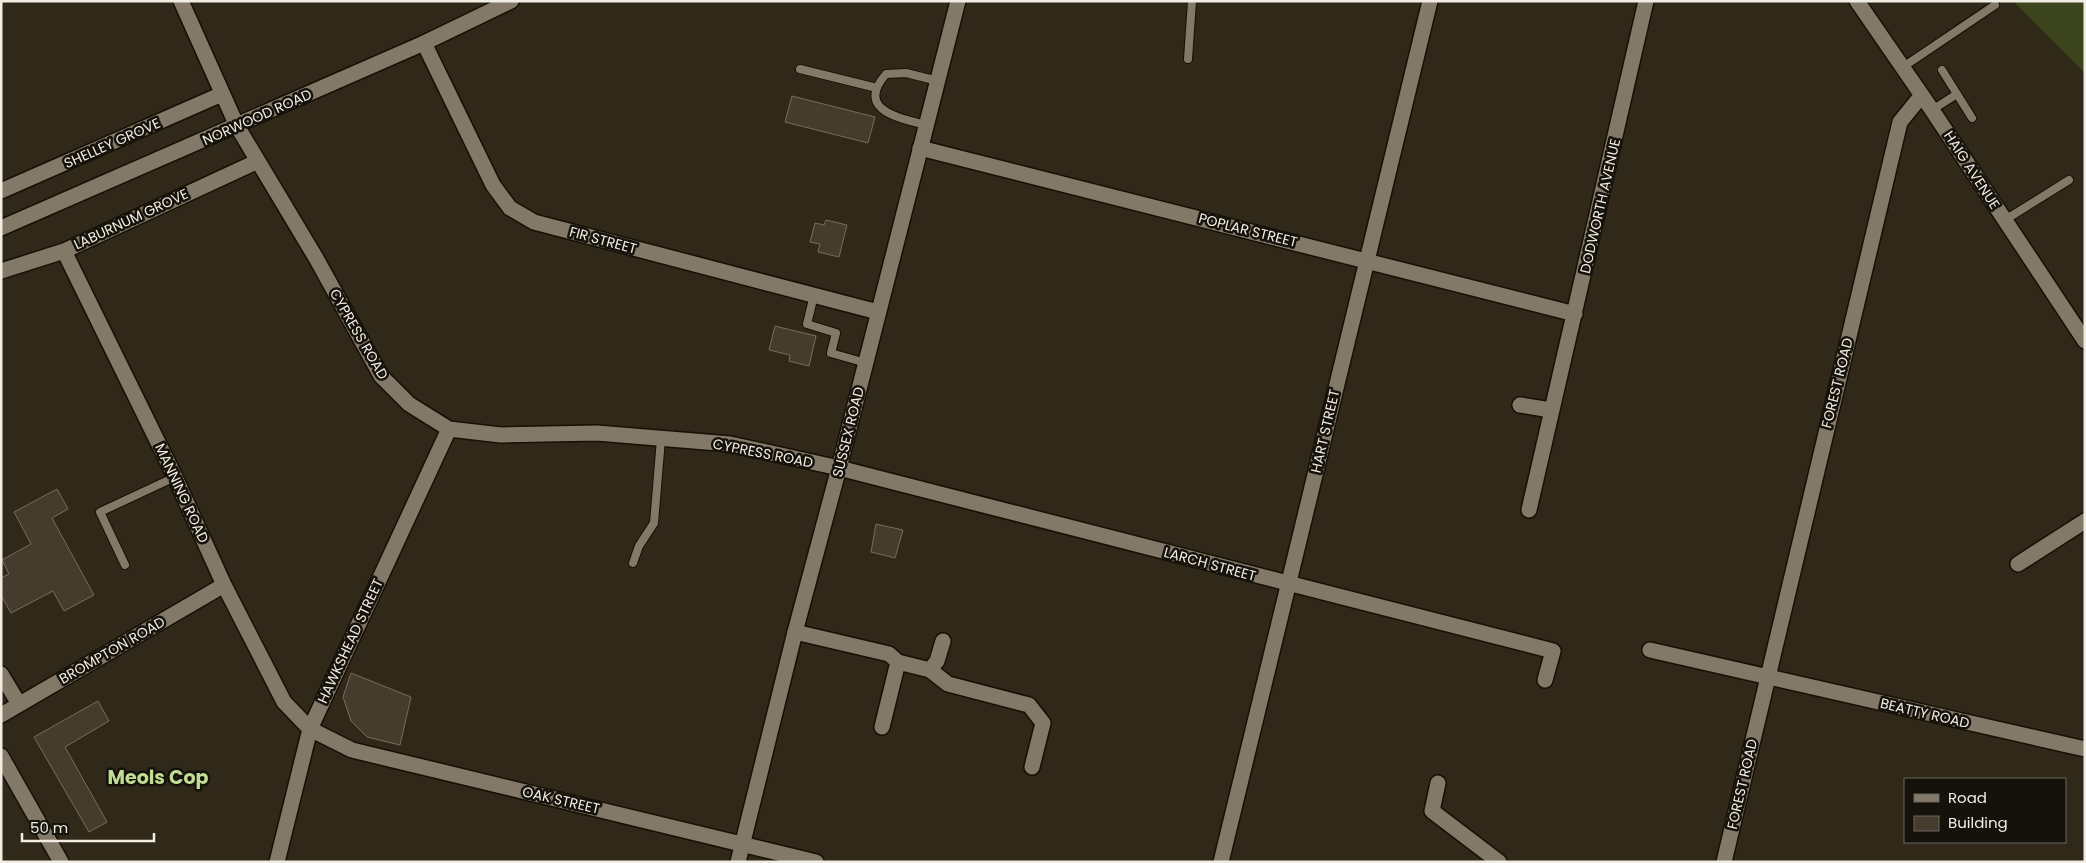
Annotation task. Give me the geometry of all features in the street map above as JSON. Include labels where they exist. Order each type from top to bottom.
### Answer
[{"type":"street","name":"CYPRESS ROAD","points":[[181,1],[237,126],[381,376],[409,404],[448,429],[501,435],[597,433],[730,444],[840,468]]},
{"type":"street","name":"NORWOOD ROAD","points":[[1,228],[424,43],[511,1]]},
{"type":"street","name":"SUSSEX ROAD","points":[[738,862],[795,632],[840,468],[958,1]]},
{"type":"street","name":"HART STREET","points":[[1221,862],[1430,1]]},
{"type":"street","name":"DODWORTH AVENUE","points":[[1529,510],[1646,1]]},
{"type":"street","name":"HAIG AVENUE","points":[[1857,1],[1922,95],[2085,341]]},
{"type":"street","name":"FIR STREET","points":[[424,43],[493,185],[510,208],[534,222],[878,312]]},
{"type":"street","name":"SHELLEY GROVE","points":[[1,191],[222,94]]},
{"type":"street","name":"FOREST ROAD","points":[[1724,862],[1766,677],[1900,122],[1922,95]]},
{"type":"street","name":"POPLAR STREET","points":[[920,148],[1575,314]]},
{"type":"street","name":"LABURNUM GROVE","points":[[1,271],[64,251],[258,161]]},
{"type":"street","name":"MANNING ROAD","points":[[64,251],[175,477],[224,585],[284,702],[310,728]]},
{"type":"street","points":[[1520,406],[1551,410]]},
{"type":"street","name":"HAWKSHEAD STREET","points":[[277,862],[310,728],[448,429]]},
{"type":"street","name":"LARCH STREET","points":[[840,468],[1552,651],[1545,680]]},
{"type":"street","points":[[2018,564],[2085,521]]},
{"type":"street","name":"BROMPTON ROAD","points":[[1,715],[224,585]]},
{"type":"street","points":[[795,632],[889,654],[898,662],[930,670],[948,684],[1029,705],[1043,723],[1032,767]]},
{"type":"street","points":[[930,670],[937,661],[943,641]]},
{"type":"street","points":[[1650,650],[1766,677]]},
{"type":"street","points":[[882,727],[898,662]]},
{"type":"street","points":[[1,674],[19,704]]},
{"type":"street","name":"BEATTY ROAD","points":[[1766,677],[2085,749]]},
{"type":"street","name":"OAK STREET","points":[[310,728],[352,750],[816,862]]},
{"type":"street","points":[[1,756],[60,862]]},
{"type":"street","points":[[1438,784],[1432,811],[1499,862]]},
{"type":"lane","points":[[1188,60],[1192,1]]},
{"type":"lane","points":[[1903,67],[1995,4]]},
{"type":"lane","points":[[800,70],[877,88]]},
{"type":"lane","points":[[1942,70],[1972,118]]},
{"type":"lane","points":[[926,125],[886,114],[880,108],[877,88],[886,74],[895,72],[938,81]]},
{"type":"lane","points":[[1932,110],[1957,94]]},
{"type":"lane","points":[[2005,220],[2069,180]]},
{"type":"lane","points":[[814,295],[807,324],[836,333],[832,353],[866,363]]},
{"type":"lane","points":[[633,563],[638,546],[654,523],[661,438]]},
{"type":"lane","points":[[125,565],[100,512],[175,477]]},
{"type":"green space","points":[[2013,1],[2085,1],[2085,73]]},
{"type":"building","points":[[792,96],[875,117],[868,143],[785,122]]},
{"type":"building","points":[[826,220],[847,225],[839,257],[818,252],[820,244],[810,242],[815,223],[824,225]]},
{"type":"building","points":[[775,326],[816,336],[809,366],[789,361],[790,355],[769,350]]},
{"type":"building","points":[[57,489],[68,509],[52,518],[94,595],[64,611],[53,591],[11,613],[1,595],[1,578],[9,574],[2,560],[31,544],[14,512]]},
{"type":"building","points":[[876,524],[903,530],[895,558],[871,552]]},
{"type":"building","points":[[351,673],[411,697],[400,745],[367,737],[351,721],[343,697]]},
{"type":"building","points":[[98,701],[109,721],[65,747],[107,822],[89,832],[34,737]]},
{"type":"district","name":"Meols Cop","points":[[158,777]]}]
